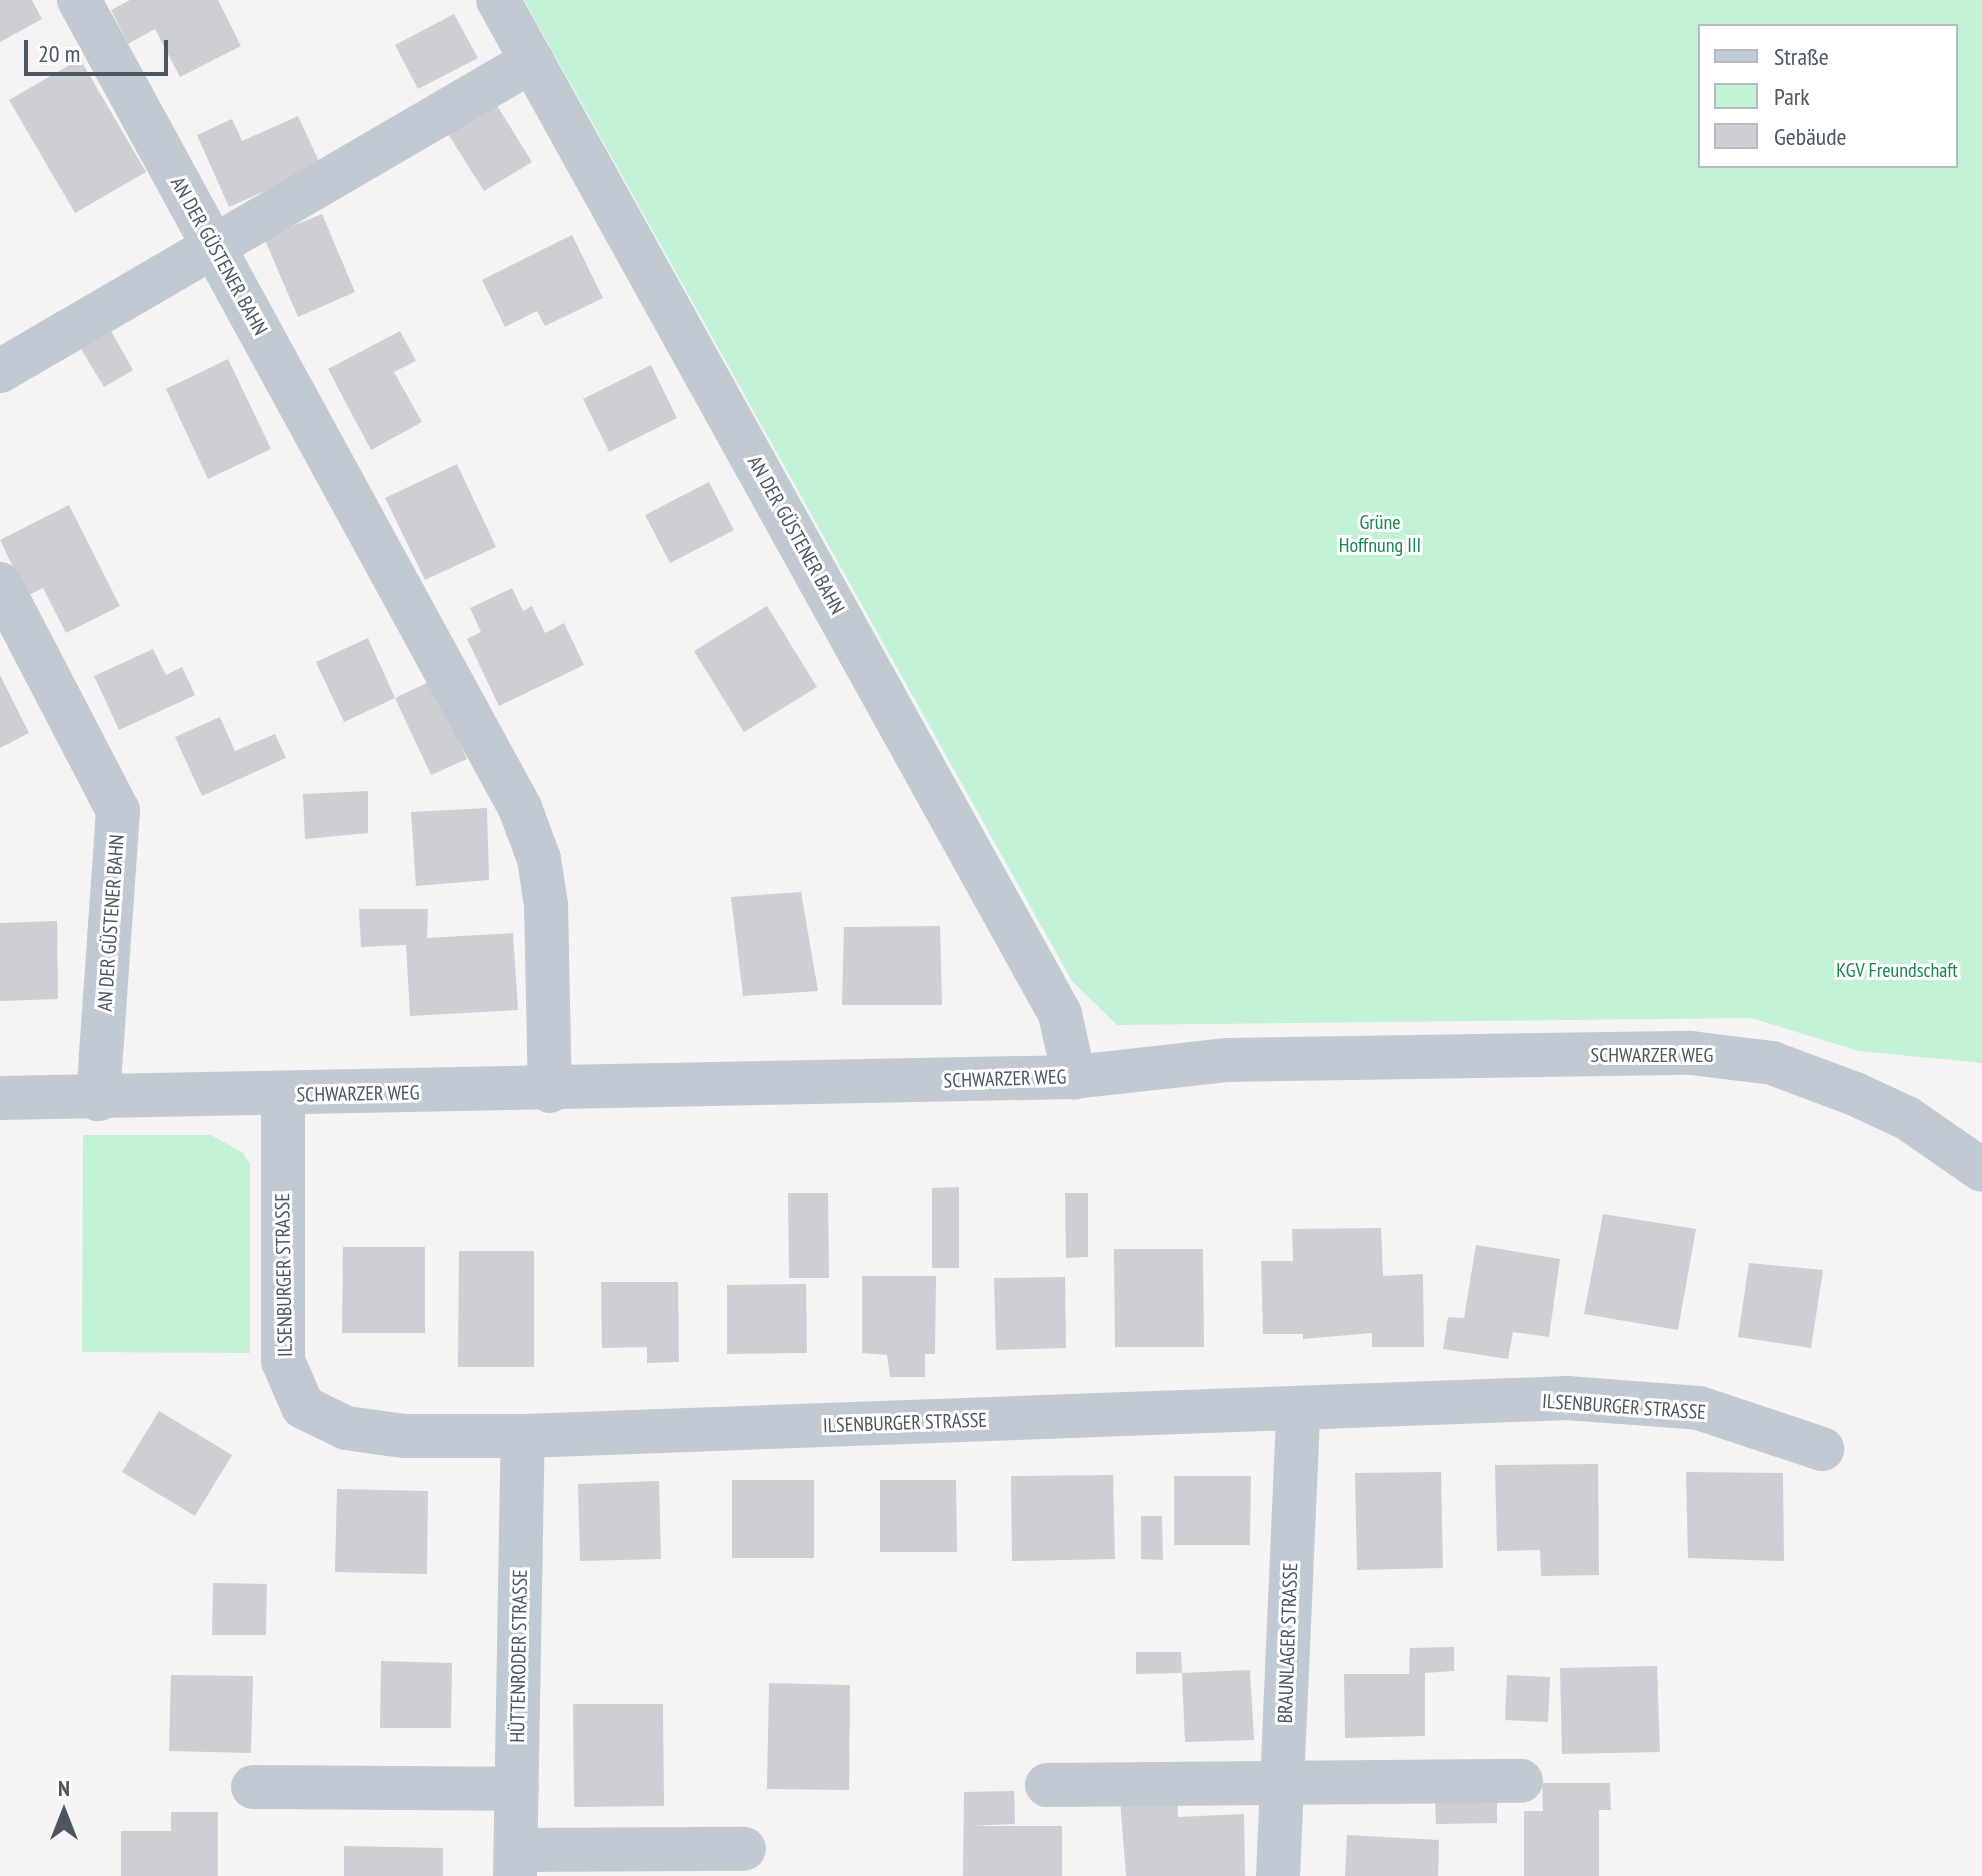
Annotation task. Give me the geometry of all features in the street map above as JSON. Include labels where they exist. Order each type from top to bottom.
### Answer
[{"type":"street","name":"AN DER GÜSTENER BAHN","points":[[79,0],[520,808],[539,859],[546,905],[550,1091]]},
{"type":"street","name":"AN DER GÜSTENER BAHN","points":[[498,0],[1060,1014],[1071,1046],[1074,1077]]},
{"type":"street","points":[[0,371],[532,61]]},
{"type":"street","name":"AN DER GÜSTENER BAHN","points":[[0,584],[118,811],[98,1099]]},
{"type":"street","name":"SCHWARZER WEG","points":[[0,1098],[550,1091],[1074,1077],[1228,1060],[1740,1056],[1772,1063],[1907,1118],[1982,1170]]},
{"type":"street","name":"ILSENBURGER STRASSE","points":[[283,1095],[283,1361],[303,1407],[346,1428],[404,1436],[523,1436],[1298,1411],[1567,1398],[1699,1408],[1822,1449]]},
{"type":"street","name":"BRAUNLAGER STRASSE","points":[[1278,1876],[1298,1411]]},
{"type":"street","name":"HÜTTENRODER STRASSE","points":[[515,1863],[523,1436]]},
{"type":"street","points":[[1047,1785],[1521,1781]]},
{"type":"street","points":[[253,1787],[517,1789]]},
{"type":"street","points":[[515,1863],[744,1849]]},
{"type":"green space","name":"Grüne Hoffnung III","points":[[524,0],[1982,0],[1982,1063],[1859,1051],[1751,1018],[1117,1025],[1072,981]]},
{"type":"green space","points":[[83,1135],[211,1135],[242,1152],[250,1164],[250,1353],[82,1352]]},
{"type":"building","points":[[0,0],[32,0],[42,19],[0,42]]},
{"type":"building","points":[[130,0],[218,0],[241,46],[180,77],[155,29],[128,44],[111,10]]},
{"type":"building","points":[[454,14],[478,58],[418,89],[395,45]]},
{"type":"building","points":[[80,59],[146,172],[75,213],[9,100]]},
{"type":"building","points":[[496,104],[532,162],[484,191],[448,134]]},
{"type":"building","points":[[298,116],[321,166],[229,207],[197,135],[232,119],[242,141]]},
{"type":"building","points":[[322,214],[355,292],[298,317],[264,238]]},
{"type":"building","points":[[572,235],[603,298],[545,326],[537,311],[505,327],[482,280]]},
{"type":"building","points":[[111,331],[133,370],[104,387],[81,349]]},
{"type":"building","points":[[400,331],[416,361],[394,372],[422,422],[371,450],[328,369]]},
{"type":"building","points":[[228,359],[271,449],[208,479],[166,389]]},
{"type":"building","points":[[651,365],[677,418],[609,452],[583,399]]},
{"type":"building","points":[[457,464],[496,547],[425,580],[385,498]]},
{"type":"building","points":[[709,482],[734,530],[670,563],[645,515]]},
{"type":"building","points":[[69,505],[120,606],[66,633],[43,588],[27,596],[0,540]]},
{"type":"building","points":[[512,588],[523,611],[532,606],[545,633],[564,623],[584,665],[499,706],[467,639],[481,632],[470,608]]},
{"type":"building","points":[[767,606],[817,687],[744,732],[694,651]]},
{"type":"building","points":[[368,638],[395,698],[344,722],[316,662]]},
{"type":"building","points":[[153,649],[166,675],[182,667],[195,695],[119,730],[94,676]]},
{"type":"building","points":[[0,675],[29,733],[0,748]]},
{"type":"building","points":[[431,681],[467,759],[431,775],[395,698]]},
{"type":"building","points":[[220,717],[235,751],[275,734],[286,758],[202,796],[175,737]]},
{"type":"building","points":[[368,791],[368,833],[305,839],[303,794]]},
{"type":"building","points":[[487,808],[489,880],[416,886],[411,812]]},
{"type":"building","points":[[801,892],[818,991],[743,996],[731,897]]},
{"type":"building","points":[[359,909],[428,909],[427,938],[513,933],[518,1010],[410,1016],[406,945],[361,947]]},
{"type":"building","points":[[57,921],[58,999],[0,1001],[0,923]]},
{"type":"building","points":[[940,926],[942,1005],[842,1005],[844,927]]},
{"type":"building","points":[[959,1187],[959,1268],[932,1268],[932,1188]]},
{"type":"building","points":[[788,1193],[828,1193],[829,1278],[789,1278]]},
{"type":"building","points":[[1065,1193],[1088,1193],[1088,1257],[1066,1258]]},
{"type":"building","points":[[1603,1214],[1696,1229],[1678,1330],[1584,1314]]},
{"type":"building","points":[[1381,1228],[1383,1276],[1423,1274],[1424,1347],[1372,1347],[1372,1333],[1303,1339],[1303,1334],[1263,1334],[1261,1261],[1293,1261],[1292,1229]]},
{"type":"building","points":[[1476,1245],[1560,1259],[1549,1337],[1513,1332],[1508,1359],[1443,1349],[1448,1317],[1464,1318]]},
{"type":"building","points":[[343,1247],[425,1247],[425,1333],[342,1333]]},
{"type":"building","points":[[1114,1249],[1203,1249],[1204,1347],[1115,1347]]},
{"type":"building","points":[[459,1251],[534,1251],[534,1367],[458,1367]]},
{"type":"building","points":[[1749,1263],[1823,1270],[1811,1348],[1738,1337]]},
{"type":"building","points":[[862,1276],[936,1276],[935,1354],[925,1354],[925,1377],[890,1377],[887,1355],[862,1353]]},
{"type":"building","points":[[1065,1277],[1066,1348],[996,1350],[994,1278]]},
{"type":"building","points":[[601,1282],[678,1282],[679,1362],[647,1363],[647,1347],[602,1348]]},
{"type":"building","points":[[806,1284],[807,1353],[727,1354],[727,1285]]},
{"type":"building","points":[[159,1411],[232,1455],[195,1516],[122,1472]]},
{"type":"building","points":[[1598,1464],[1599,1575],[1541,1576],[1540,1550],[1497,1551],[1495,1465]]},
{"type":"building","points":[[1441,1472],[1443,1568],[1357,1570],[1355,1473]]},
{"type":"building","points":[[1686,1472],[1783,1473],[1784,1561],[1688,1558]]},
{"type":"building","points":[[1113,1475],[1115,1559],[1012,1561],[1011,1476]]},
{"type":"building","points":[[1174,1476],[1251,1476],[1250,1545],[1174,1545]]},
{"type":"building","points":[[732,1480],[814,1480],[814,1558],[732,1558]]},
{"type":"building","points":[[880,1480],[956,1480],[957,1552],[880,1552]]},
{"type":"building","points":[[659,1481],[661,1559],[580,1561],[578,1484]]},
{"type":"building","points":[[337,1489],[428,1491],[427,1574],[335,1572]]},
{"type":"building","points":[[1141,1516],[1162,1516],[1163,1560],[1141,1559]]},
{"type":"building","points":[[213,1583],[267,1584],[266,1635],[212,1635]]},
{"type":"building","points":[[1454,1647],[1454,1671],[1425,1673],[1425,1736],[1345,1738],[1344,1674],[1409,1674],[1410,1648]]},
{"type":"building","points":[[1136,1652],[1181,1652],[1182,1673],[1136,1674]]},
{"type":"building","points":[[381,1661],[452,1663],[451,1728],[380,1728]]},
{"type":"building","points":[[1657,1666],[1660,1752],[1562,1754],[1560,1668]]},
{"type":"building","points":[[1250,1670],[1254,1740],[1185,1742],[1182,1673]]},
{"type":"building","points":[[171,1675],[253,1676],[251,1753],[169,1751]]},
{"type":"building","points":[[1507,1675],[1550,1677],[1548,1722],[1505,1720]]},
{"type":"building","points":[[769,1683],[850,1685],[849,1790],[767,1789]]},
{"type":"building","points":[[573,1704],[663,1704],[664,1806],[574,1807]]},
{"type":"building","points":[[1542,1783],[1610,1783],[1611,1810],[1599,1810],[1599,1876],[1524,1876],[1524,1811],[1543,1811]]},
{"type":"building","points":[[1014,1791],[1015,1824],[969,1826],[1062,1826],[1062,1876],[963,1876],[964,1792]]},
{"type":"building","points":[[1497,1797],[1497,1823],[1436,1824],[1435,1798]]},
{"type":"building","points":[[1120,1799],[1178,1800],[1178,1817],[1244,1814],[1245,1876],[1126,1876]]},
{"type":"building","points":[[171,1812],[218,1812],[218,1876],[121,1876],[121,1831],[171,1831]]},
{"type":"building","points":[[1347,1835],[1439,1840],[1438,1876],[1345,1876]]},
{"type":"building","points":[[344,1846],[443,1848],[443,1876],[344,1876]]},
{"type":"park label","name":"KGV Freundschaft","points":[[1897,970]]}]
